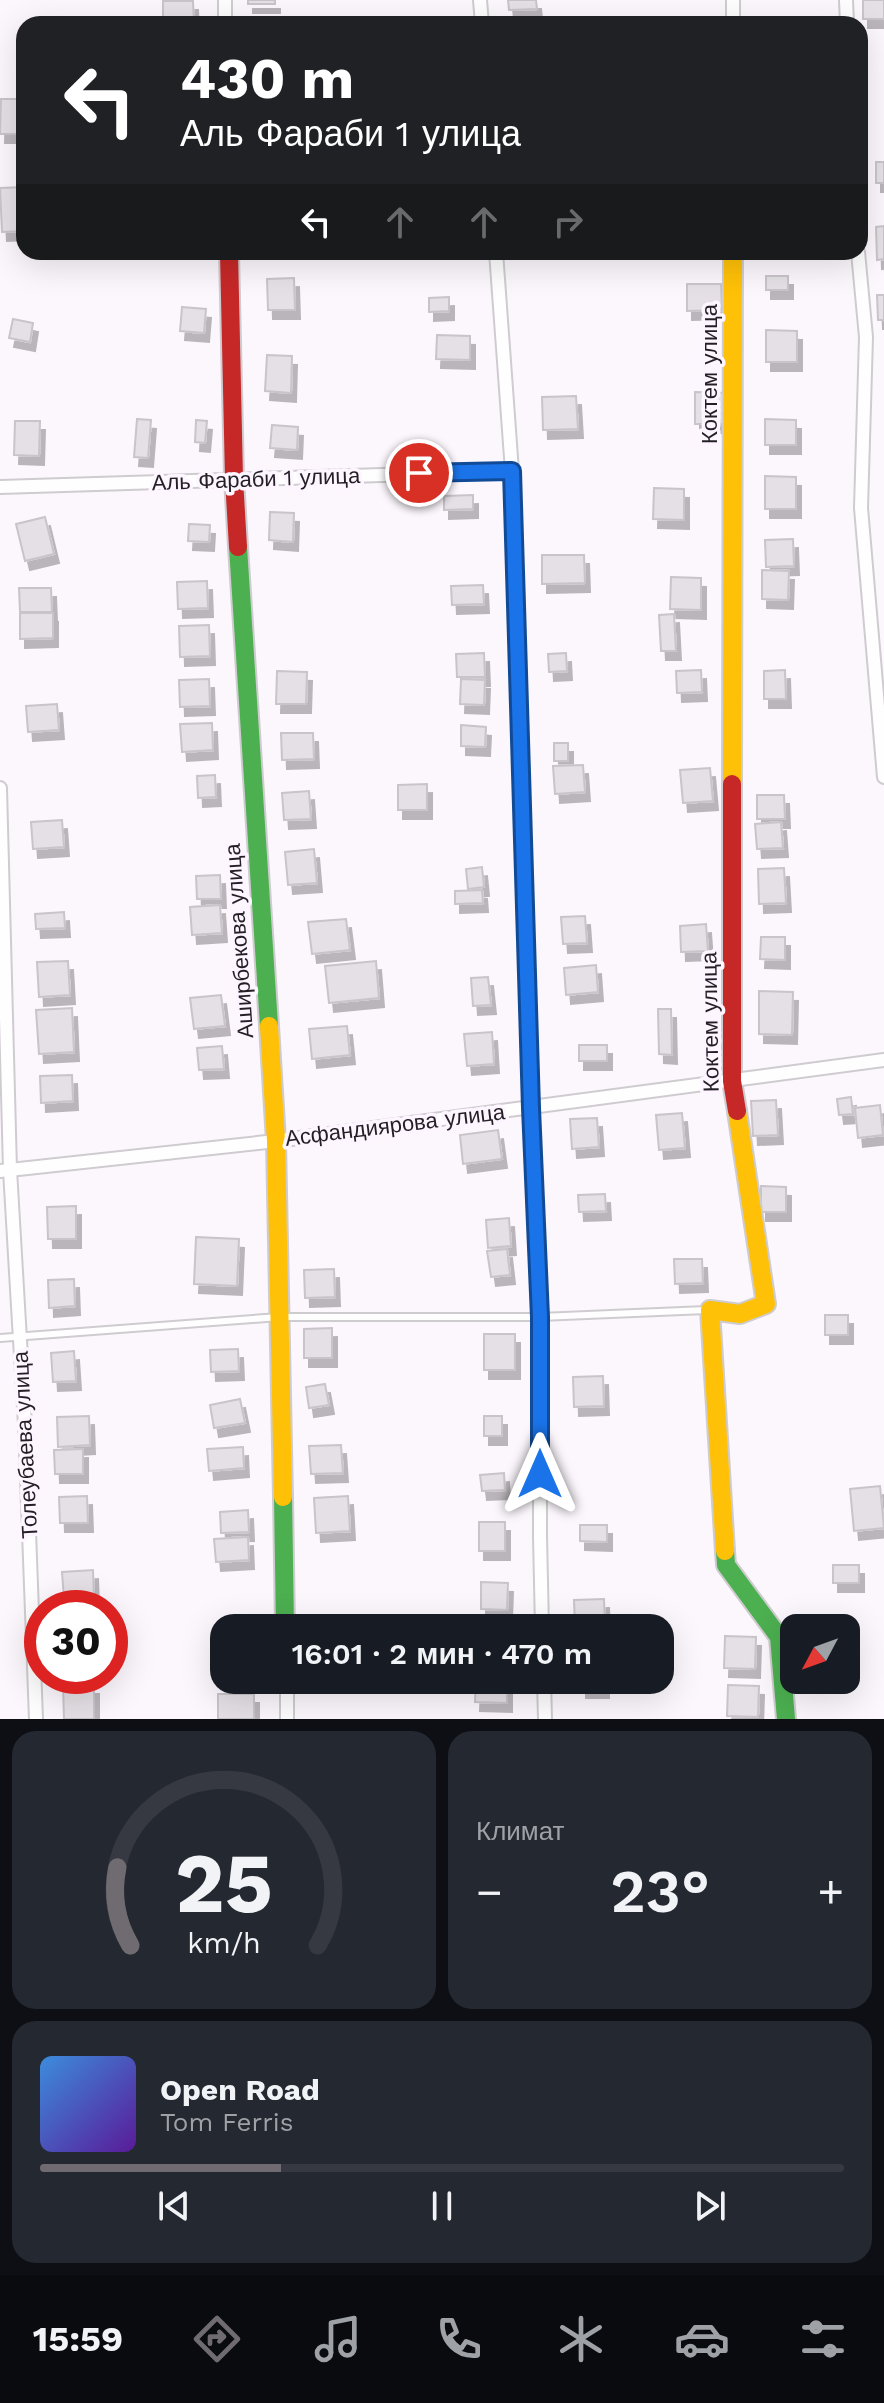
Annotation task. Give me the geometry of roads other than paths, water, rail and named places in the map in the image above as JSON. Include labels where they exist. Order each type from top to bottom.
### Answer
[{"type":"street","name":"Аширбекова улица","points":[[229,260],[234,479],[276,1141],[285,1614]]},
{"type":"street","points":[[497,260],[512,471],[540,1317],[542,1614]]},
{"type":"street","name":"Коктем улица","points":[[710,1310],[740,1314],[766,1304],[732,1081],[733,260]]},
{"type":"street","points":[[859,260],[866,337],[861,508],[884,777]]},
{"type":"street","name":"Аль Фараби 1 улица","points":[[0,487],[512,471]]},
{"type":"street","name":"Толеубаева улица","points":[[0,788],[5,1171],[20,1337],[36,1719]]},
{"type":"street","name":"Асфандиярова улица","points":[[5,1171],[276,1141],[884,1060]]},
{"type":"street","points":[[710,1310],[726,1565],[779,1637],[786,1719]]},
{"type":"street","points":[[287,1694],[287,1719]]},
{"type":"street","points":[[544,1694],[545,1719]]},
{"type":"lane","points":[[0,1338],[279,1317],[540,1317],[710,1310]]}]
